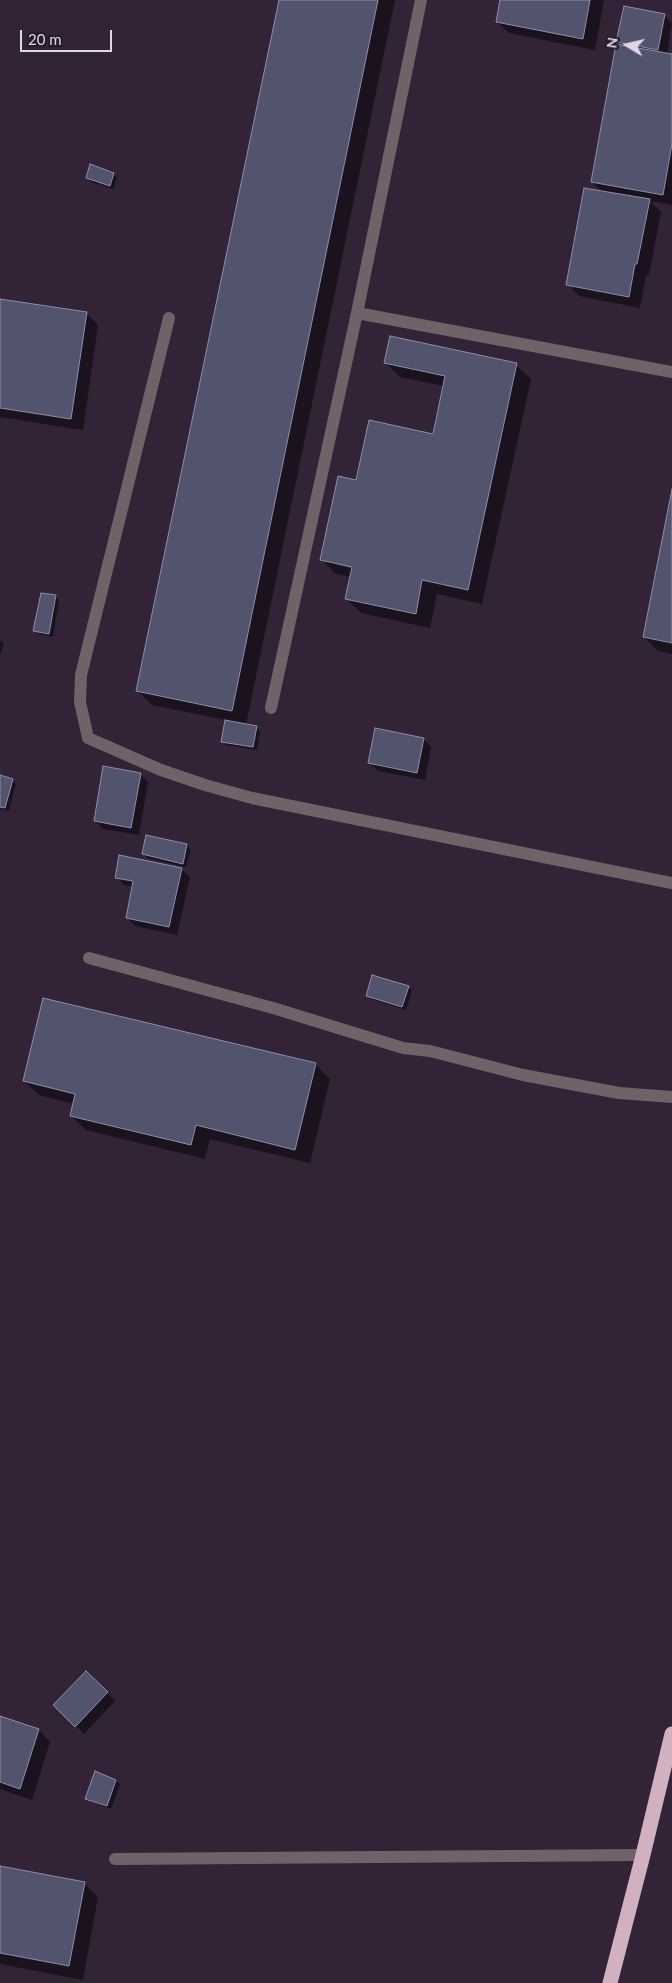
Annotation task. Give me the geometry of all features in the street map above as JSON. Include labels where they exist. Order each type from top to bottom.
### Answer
[{"type":"highway","points":[[610,1983],[644,1855],[672,1734]]},
{"type":"street","points":[[271,708],[357,313],[421,0]]},
{"type":"street","points":[[357,313],[672,372]]},
{"type":"street","points":[[168,318],[82,675],[80,702],[88,738],[161,770],[252,798],[672,883]]},
{"type":"street","points":[[89,958],[273,1008],[403,1048],[430,1051],[524,1075],[619,1093],[672,1097]]},
{"type":"street","points":[[115,1859],[644,1855]]},
{"type":"building","points":[[279,0],[378,0],[232,711],[136,691]]},
{"type":"building","points":[[500,0],[590,0],[583,39],[496,22]]},
{"type":"building","points":[[624,6],[665,14],[658,50],[616,42]]},
{"type":"building","points":[[616,44],[672,54],[672,144],[663,195],[591,182]]},
{"type":"building","points":[[90,164],[114,173],[110,186],[86,178]]},
{"type":"building","points":[[584,188],[650,199],[629,297],[566,285]]},
{"type":"building","points":[[0,299],[87,312],[71,419],[0,408]]},
{"type":"building","points":[[390,336],[517,363],[468,590],[422,580],[416,614],[345,599],[352,567],[320,560],[338,476],[356,480],[369,420],[433,434],[445,376],[384,363]]},
{"type":"building","points":[[672,489],[672,643],[643,637]]},
{"type":"building","points":[[41,593],[56,595],[49,634],[33,631]]},
{"type":"building","points":[[225,720],[257,726],[253,747],[221,742]]},
{"type":"building","points":[[375,728],[424,738],[417,773],[368,763]]},
{"type":"building","points":[[103,766],[141,773],[131,828],[94,821]]},
{"type":"building","points":[[0,775],[13,779],[5,808],[0,807]]},
{"type":"building","points":[[146,835],[187,844],[183,864],[142,854]]},
{"type":"building","points":[[119,855],[182,868],[169,927],[126,918],[133,881],[115,878]]},
{"type":"building","points":[[372,975],[409,986],[402,1007],[366,996]]},
{"type":"building","points":[[43,998],[316,1063],[295,1150],[196,1125],[191,1145],[70,1116],[75,1094],[23,1081]]},
{"type":"building","points":[[86,1671],[108,1692],[75,1727],[53,1705]]},
{"type":"building","points":[[0,1716],[39,1729],[20,1789],[0,1782]]},
{"type":"building","points":[[95,1771],[116,1780],[107,1806],[85,1799]]},
{"type":"building","points":[[0,1866],[85,1882],[69,1966],[0,1953]]}]
